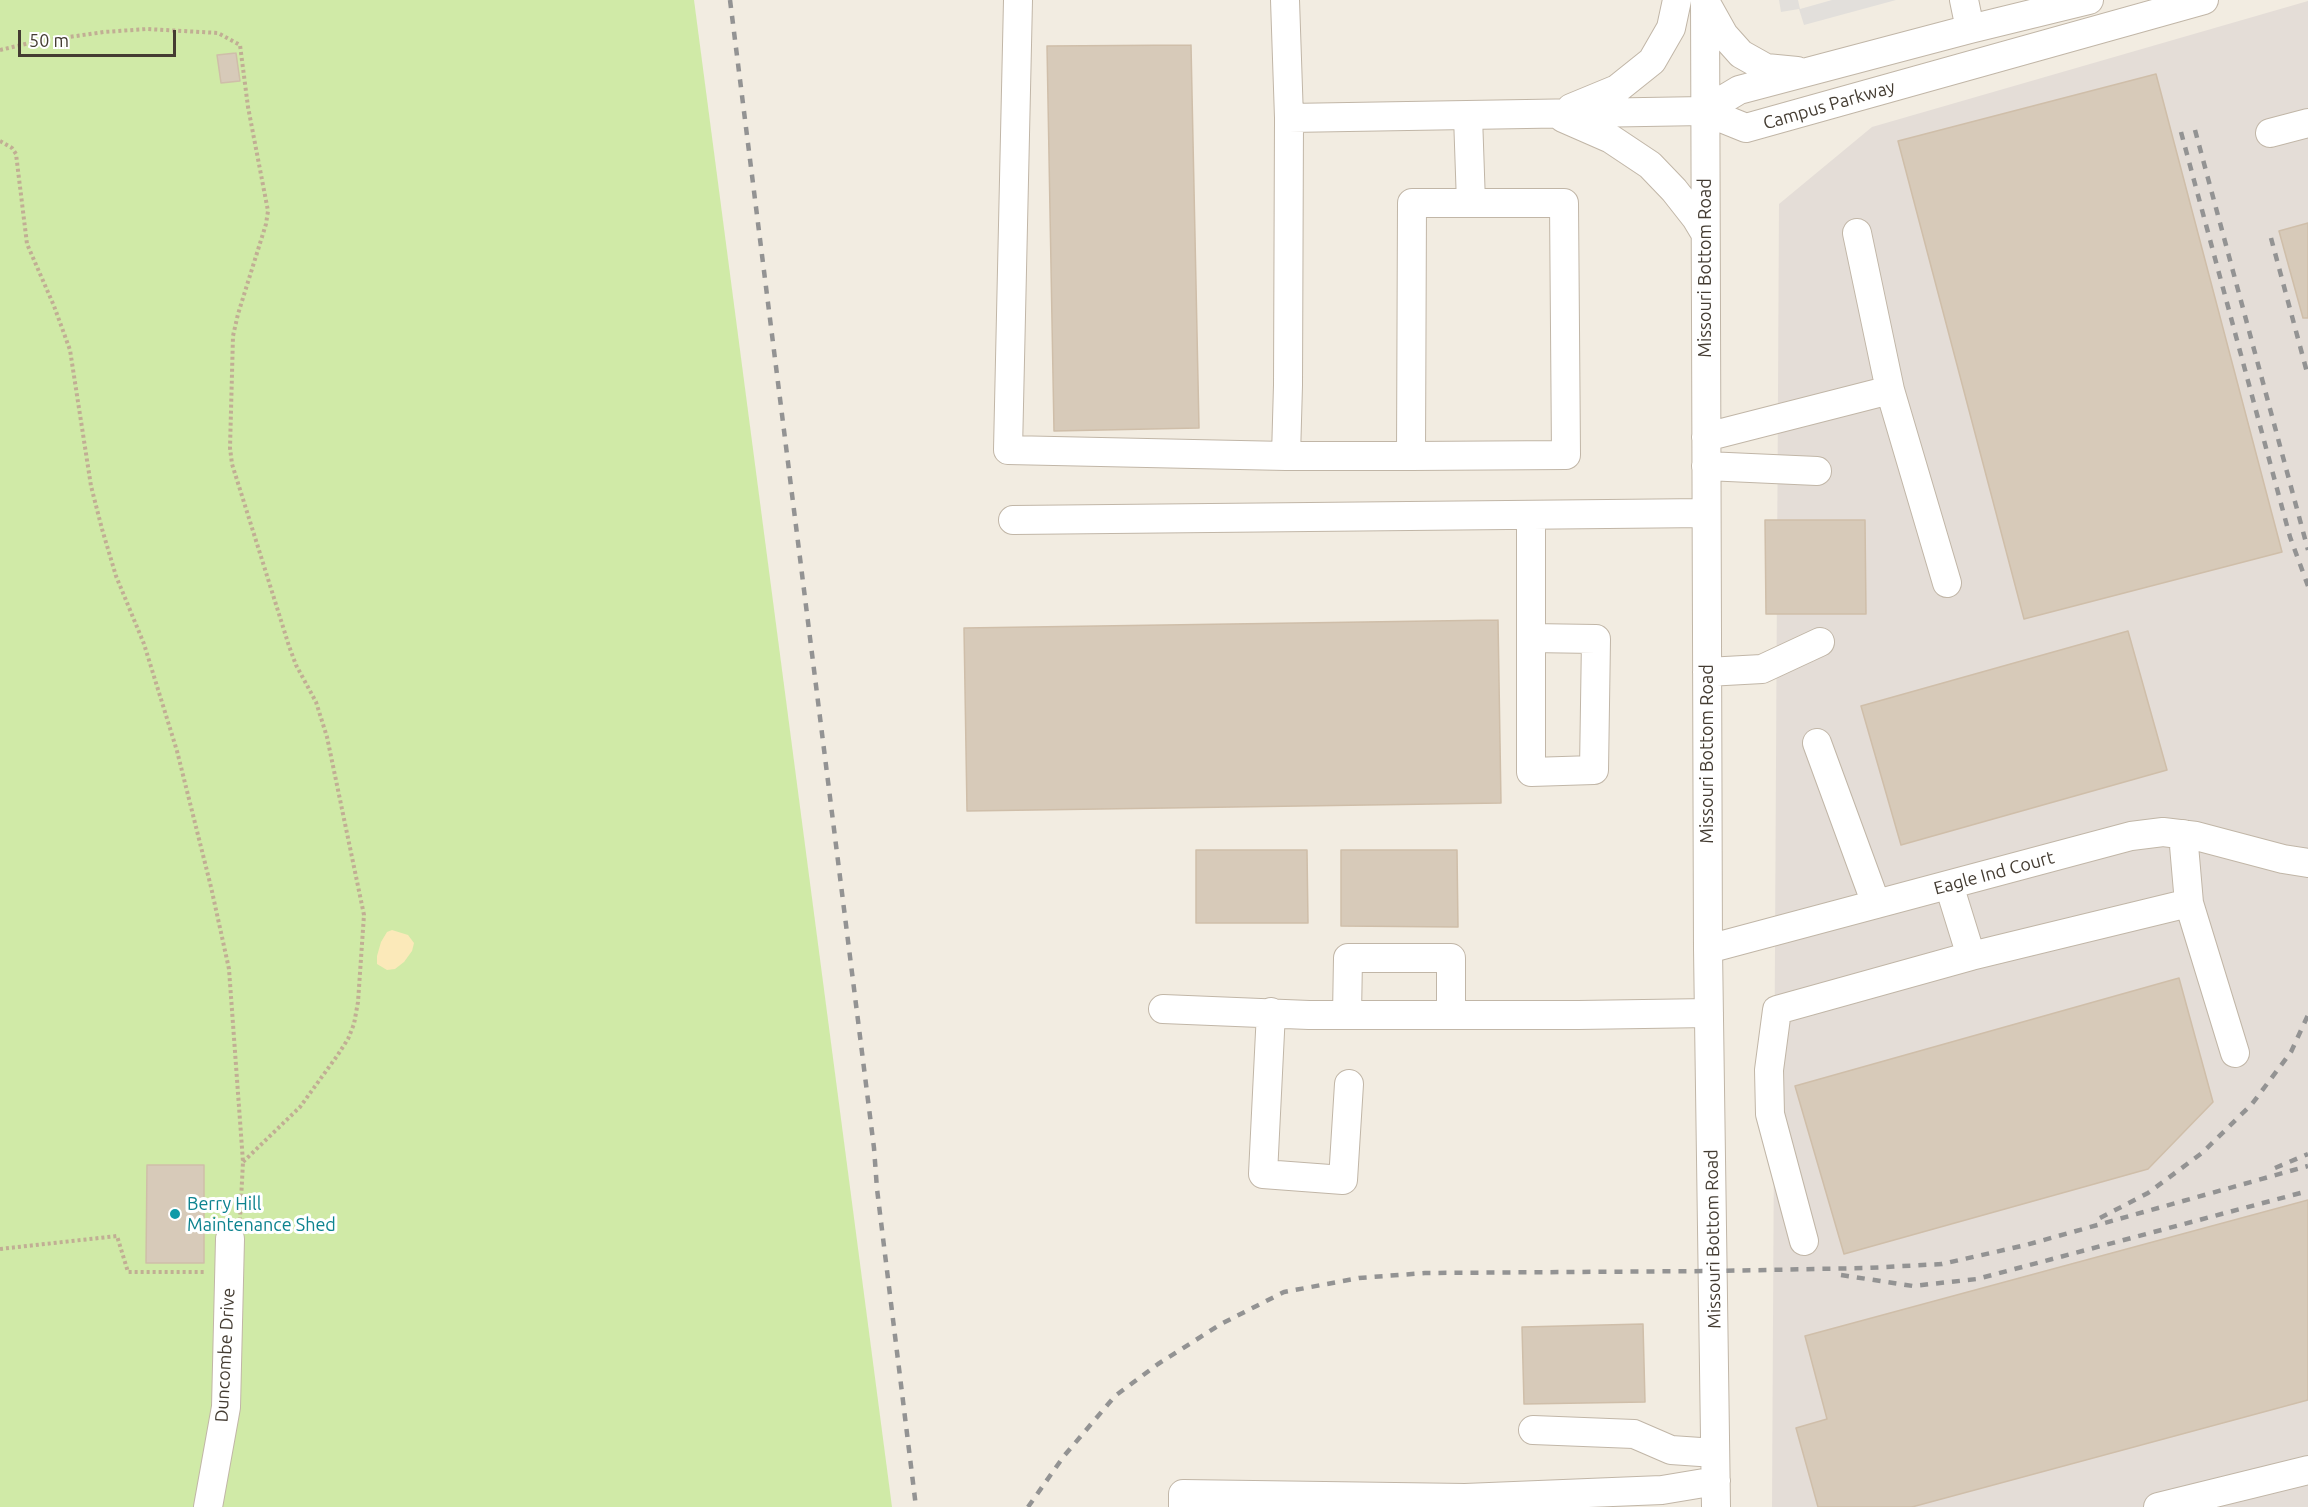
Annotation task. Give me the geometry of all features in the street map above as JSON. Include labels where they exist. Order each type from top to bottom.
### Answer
[{"type":"street","points":[[1018,0],[1008,450],[1286,456],[1411,456],[1566,455],[1564,203],[1412,203],[1411,456]]},
{"type":"street","points":[[1286,0],[1289,118],[1286,456]]},
{"type":"street","points":[[1555,114],[1617,89],[1652,61],[1671,28],[1696,0],[1741,54],[1766,68],[1810,72]]},
{"type":"street","name":"Missouri Bottom Road","points":[[1696,0],[1704,111],[1708,949],[1716,1480]]},
{"type":"street","points":[[1964,0],[1970,29]]},
{"type":"street","name":"Campus Parkway","points":[[1704,111],[1739,90],[2089,0]]},
{"type":"street","name":"Campus Parkway","points":[[1704,111],[1746,128],[2173,4],[2204,0]]},
{"type":"street","points":[[1289,118],[1704,111]]},
{"type":"street","points":[[1555,114],[1611,139],[1650,165],[1674,190],[1705,233]]},
{"type":"street","points":[[1468,116],[1471,203]]},
{"type":"street","points":[[2270,133],[2308,123]]},
{"type":"street","points":[[1857,233],[1890,390],[1947,583]]},
{"type":"street","points":[[1706,437],[1890,390]]},
{"type":"street","points":[[1706,466],[1817,471]]},
{"type":"street","points":[[1013,520],[1706,513]]},
{"type":"street","points":[[1531,516],[1531,638],[1531,772],[1594,770],[1596,639],[1531,638]]},
{"type":"street","points":[[1707,672],[1762,669],[1820,642]]},
{"type":"street","points":[[1816,743],[1876,904]]},
{"type":"street","name":"Eagle Ind Court","points":[[1708,949],[2131,836],[2163,832],[2183,834],[2295,861]]},
{"type":"street","points":[[2183,834],[2189,903],[2235,1053]]},
{"type":"street","points":[[1949,885],[1971,956]]},
{"type":"street","points":[[1804,1241],[1770,1114],[1769,1070],[1777,1010],[1971,956],[2189,903]]},
{"type":"street","points":[[1347,1015],[1348,958],[1359,958],[1451,958],[1451,1015]]},
{"type":"street","points":[[1163,1009],[1347,1015],[1709,1013]]},
{"type":"street","points":[[1271,1012],[1263,1174],[1343,1180],[1349,1084]]},
{"type":"street","name":"Duncombe Drive","points":[[208,1507],[226,1407],[231,1239]]},
{"type":"street","points":[[1533,1430],[1634,1434],[1671,1450],[1716,1480]]},
{"type":"street","points":[[2158,1507],[2308,1470]]},
{"type":"street","points":[[1183,1507],[1183,1494],[1544,1501],[1662,1490],[1716,1480]]},
{"type":"path","points":[[0,50],[34,42],[104,32],[147,29],[218,33],[240,45],[248,107],[268,211],[267,224],[233,336],[230,448],[232,464],[292,655],[316,702],[327,737],[363,915],[358,1002],[354,1024],[348,1039],[300,1107],[243,1162]]},
{"type":"path","points":[[0,141],[12,148],[16,154],[27,244],[70,350],[91,486],[116,576],[144,644],[177,751],[229,969],[243,1162],[241,1216],[231,1239]]},
{"type":"path","points":[[0,1249],[117,1236],[128,1272],[214,1272]]},
{"type":"shaded area","points":[[1779,0],[1798,0],[1800,9],[1832,0],[1896,0],[1804,25],[1799,9],[1781,12]]},
{"type":"shaded area","points":[[2308,1],[2308,1507],[1772,1507],[1779,204],[1872,127]]},
{"type":"green space","points":[[0,0],[694,0],[892,1507],[0,1507]]},
{"type":"sand","points":[[392,930],[408,935],[414,943],[412,951],[404,962],[395,969],[387,970],[377,964],[377,956],[381,942],[387,932]]},
{"type":"building","points":[[1191,45],[1199,428],[1054,431],[1047,46]]},
{"type":"building","points":[[236,53],[240,81],[221,83],[217,55]]},
{"type":"building","points":[[2156,74],[2282,552],[2024,619],[1898,141]]},
{"type":"building","points":[[2308,223],[2308,318],[2303,318],[2279,231]]},
{"type":"building","points":[[1765,520],[1865,520],[1866,614],[1766,614]]},
{"type":"building","points":[[1498,620],[1501,803],[967,811],[964,628]]},
{"type":"building","points":[[2128,631],[2167,770],[1901,845],[1861,706]]},
{"type":"building","points":[[1196,850],[1307,850],[1308,923],[1196,923]]},
{"type":"building","points":[[1341,850],[1457,850],[1458,927],[1341,926]]},
{"type":"building","points":[[2179,978],[2213,1102],[2148,1169],[1844,1254],[1795,1086]]},
{"type":"building","name":"Berry Hill Maintenance Shed","points":[[147,1165],[204,1165],[204,1263],[146,1263]]},
{"type":"building","points":[[2308,1200],[2308,1400],[1912,1507],[1818,1507],[1796,1428],[1827,1419],[1805,1336]]},
{"type":"building","points":[[1643,1324],[1645,1402],[1524,1404],[1522,1327]]},
{"type":"railway","points":[[730,0],[874,1148],[916,1507]]},
{"type":"railway","points":[[2195,130],[2308,550]]},
{"type":"railway","points":[[2181,132],[2290,537],[2308,586]]},
{"type":"railway","points":[[2271,238],[2308,376]]},
{"type":"railway","points":[[2100,1218],[2148,1193],[2202,1153],[2252,1104],[2291,1052],[2308,1015]]},
{"type":"railway","points":[[2275,1168],[2308,1154]]},
{"type":"railway","points":[[1028,1507],[1064,1456],[1115,1396],[1158,1364],[1221,1324],[1284,1292],[1359,1278],[1425,1273],[1714,1271],[1942,1264],[2026,1245],[2308,1166]]},
{"type":"railway","points":[[1841,1275],[1913,1286],[1977,1279],[2308,1191]]},
{"type":"place","name":"Berry Hill Maintenance Shed","points":[[175,1214]]}]
